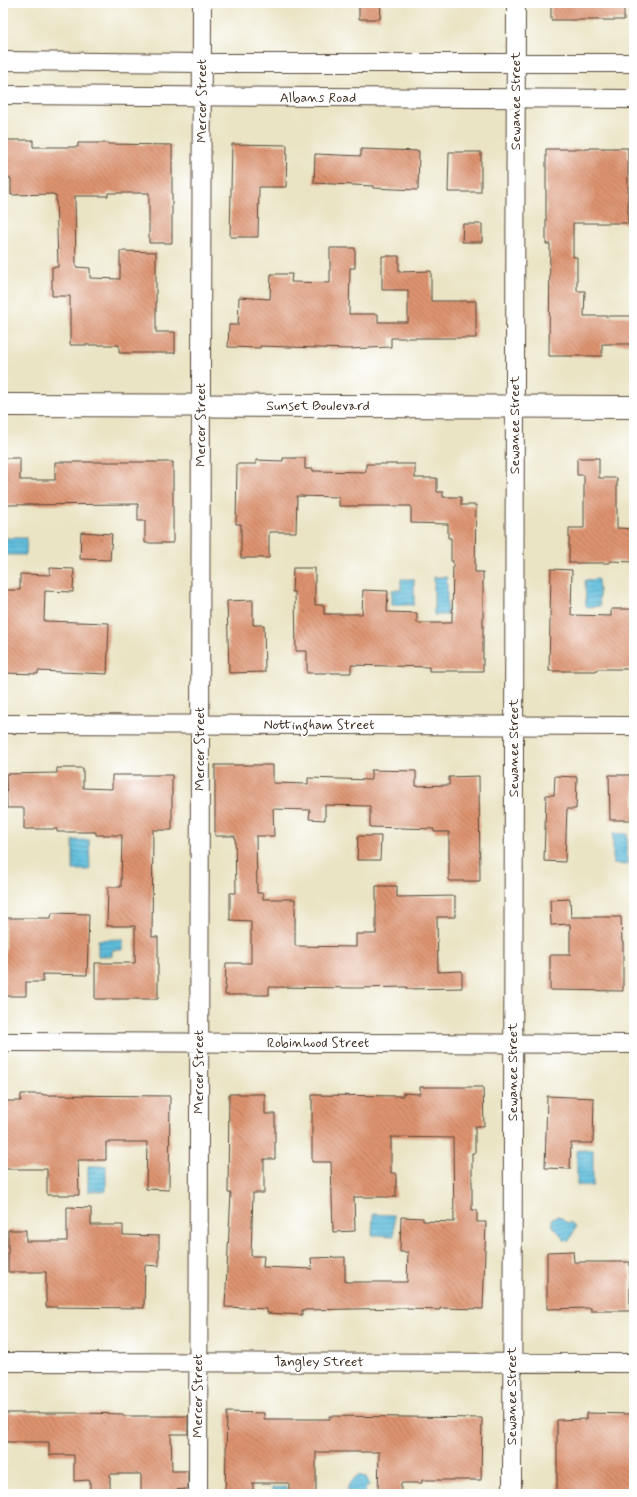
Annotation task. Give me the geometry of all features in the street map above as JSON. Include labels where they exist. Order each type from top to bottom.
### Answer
[{"type":"street","name":"Mercer Street","points":[[198,1494],[202,3]]},
{"type":"street","name":"Sewanee Street","points":[[512,1494],[516,3]]},
{"type":"street","points":[[3,61],[634,64]]},
{"type":"street","name":"Albans Road","points":[[3,95],[634,99]]},
{"type":"street","name":"Sunset Boulevard","points":[[3,404],[634,407]]},
{"type":"street","name":"Nottingham Street","points":[[3,724],[634,726]]},
{"type":"street","name":"Robinhood Street","points":[[3,1042],[634,1044]]},
{"type":"street","name":"Tangley Street","points":[[3,1362],[634,1363]]},
{"type":"water","points":[[3,538],[27,538],[26,555],[3,555]]},
{"type":"water","points":[[434,577],[447,577],[447,615],[434,615]]},
{"type":"water","points":[[401,579],[414,579],[414,605],[392,605],[392,590],[401,590]]},
{"type":"water","points":[[598,579],[600,606],[586,607],[585,580]]},
{"type":"water","points":[[613,833],[627,834],[627,865],[613,864]]},
{"type":"water","points":[[73,840],[89,840],[90,870],[73,870]]},
{"type":"water","points":[[123,939],[123,950],[112,950],[112,956],[98,956],[98,940]]},
{"type":"water","points":[[577,1150],[593,1150],[593,1186],[577,1185]]},
{"type":"water","points":[[88,1166],[106,1166],[106,1191],[88,1191]]},
{"type":"water","points":[[373,1214],[394,1215],[394,1236],[372,1235]]},
{"type":"water","points":[[557,1216],[561,1217],[567,1223],[570,1222],[576,1227],[569,1241],[564,1240],[552,1225],[552,1219]]},
{"type":"water","points":[[360,1474],[367,1478],[369,1485],[365,1489],[365,1494],[347,1494],[350,1482]]},
{"type":"water","points":[[287,1487],[287,1494],[272,1494],[272,1488]]},
{"type":"building","points":[[359,3],[381,3],[380,19],[359,19]]},
{"type":"building","points":[[551,3],[624,3],[624,20],[551,20]]},
{"type":"building","points":[[3,140],[33,140],[33,147],[78,147],[78,143],[172,145],[172,243],[149,243],[149,193],[108,193],[108,196],[75,196],[76,267],[90,268],[90,278],[120,279],[120,251],[156,252],[156,332],[175,332],[175,353],[119,353],[119,345],[70,345],[70,296],[52,296],[52,267],[58,267],[56,195],[11,195],[11,178],[3,178]]},
{"type":"building","points":[[232,144],[287,145],[286,187],[259,187],[258,237],[230,237]]},
{"type":"building","points":[[628,148],[628,223],[573,223],[573,257],[577,257],[577,291],[585,291],[584,316],[634,316],[634,344],[602,344],[602,356],[549,356],[550,244],[546,244],[546,149]]},
{"type":"building","points":[[361,149],[419,151],[418,190],[314,183],[315,154],[361,156]]},
{"type":"building","points":[[449,152],[481,152],[481,192],[448,192]]},
{"type":"building","points":[[463,224],[482,224],[482,242],[462,242]]},
{"type":"building","points":[[330,248],[355,248],[355,268],[350,268],[349,314],[378,314],[378,322],[408,322],[408,290],[382,290],[382,256],[399,256],[399,272],[431,271],[431,301],[476,301],[476,338],[391,338],[391,347],[348,349],[260,346],[260,348],[228,347],[229,325],[238,325],[239,297],[270,299],[271,274],[292,274],[291,282],[330,283]]},
{"type":"building","points":[[3,458],[20,458],[20,480],[55,480],[55,462],[173,462],[173,543],[145,543],[145,521],[138,521],[138,504],[3,505]]},
{"type":"building","points":[[283,458],[305,458],[305,469],[313,469],[313,471],[366,472],[366,464],[415,464],[415,478],[437,478],[437,492],[443,492],[443,497],[461,497],[461,505],[476,505],[475,572],[483,572],[483,671],[429,671],[429,667],[351,665],[351,673],[307,673],[307,651],[296,651],[295,592],[292,592],[293,568],[315,568],[315,605],[324,605],[324,614],[362,614],[363,590],[388,591],[387,612],[417,613],[417,623],[452,623],[453,561],[451,561],[451,538],[448,538],[448,524],[411,523],[411,506],[339,506],[339,497],[297,496],[296,532],[269,532],[269,558],[241,558],[241,524],[236,524],[237,464],[256,464],[256,460],[283,461]]},
{"type":"building","points":[[577,458],[599,458],[599,478],[617,478],[617,528],[634,529],[634,562],[610,561],[610,563],[569,563],[569,528],[584,528],[584,475],[577,475]]},
{"type":"building","points":[[81,532],[112,534],[110,560],[80,559]]},
{"type":"building","points":[[50,568],[74,569],[73,592],[45,591],[44,621],[109,623],[107,674],[38,671],[38,674],[3,673],[6,590],[20,590],[20,574],[50,575]]},
{"type":"building","points":[[551,569],[572,570],[571,615],[611,616],[611,609],[634,609],[634,669],[549,671]]},
{"type":"building","points":[[253,600],[253,625],[264,625],[265,672],[229,673],[227,601]]},
{"type":"building","points":[[215,765],[273,765],[273,783],[308,784],[308,778],[371,780],[371,770],[416,771],[416,786],[449,785],[449,777],[479,776],[480,881],[449,881],[449,832],[434,832],[434,829],[370,827],[370,806],[325,805],[325,820],[309,819],[310,810],[273,809],[274,836],[256,836],[257,893],[263,893],[263,899],[295,899],[295,946],[356,947],[356,934],[376,934],[376,886],[397,886],[397,897],[455,896],[455,917],[437,917],[438,972],[462,971],[462,988],[407,989],[407,987],[269,987],[269,995],[225,995],[226,963],[251,963],[251,921],[230,920],[230,893],[236,893],[235,836],[215,836]]},
{"type":"building","points":[[57,768],[83,768],[83,788],[112,789],[112,775],[172,775],[172,830],[153,830],[152,937],[158,937],[158,999],[95,999],[95,963],[135,963],[135,926],[107,926],[108,887],[121,887],[122,835],[96,835],[96,832],[57,832],[57,829],[24,829],[24,808],[7,808],[6,774],[57,773]]},
{"type":"building","points":[[609,775],[634,775],[634,820],[610,820]]},
{"type":"building","points":[[555,776],[577,777],[576,809],[567,809],[565,862],[544,861],[546,795],[554,795]]},
{"type":"building","points":[[358,836],[381,836],[380,860],[357,860]]},
{"type":"building","points":[[570,899],[571,917],[621,917],[623,942],[623,991],[550,990],[550,955],[570,955],[570,924],[551,925],[550,900]]},
{"type":"building","points":[[52,913],[89,914],[87,975],[43,974],[43,982],[26,982],[26,996],[5,996],[5,918],[51,918]]},
{"type":"building","points":[[420,1087],[483,1087],[484,1126],[475,1126],[475,1153],[472,1153],[472,1210],[477,1210],[477,1222],[486,1222],[483,1309],[440,1308],[440,1310],[407,1308],[302,1310],[302,1315],[267,1313],[267,1309],[225,1307],[231,1193],[228,1193],[229,1094],[265,1094],[265,1114],[275,1114],[275,1159],[264,1159],[264,1193],[253,1193],[251,1256],[264,1256],[263,1267],[312,1269],[311,1258],[345,1257],[345,1282],[407,1282],[408,1252],[400,1252],[401,1217],[423,1218],[423,1221],[454,1222],[453,1138],[391,1137],[391,1173],[396,1173],[396,1197],[354,1197],[355,1231],[333,1232],[331,1162],[312,1162],[312,1095],[403,1096],[403,1093],[420,1094]]},
{"type":"building","points":[[21,1094],[170,1096],[169,1190],[146,1189],[147,1142],[106,1142],[106,1160],[78,1160],[79,1195],[47,1195],[47,1169],[4,1169],[4,1101],[21,1101]]},
{"type":"building","points":[[547,1096],[594,1098],[593,1143],[571,1143],[570,1169],[545,1168]]},
{"type":"building","points":[[67,1207],[91,1208],[91,1225],[123,1225],[123,1235],[159,1236],[159,1266],[145,1265],[144,1308],[46,1307],[46,1272],[8,1272],[8,1230],[26,1230],[26,1241],[67,1241]]},
{"type":"building","points":[[573,1251],[574,1262],[630,1262],[630,1311],[591,1311],[591,1308],[547,1309],[547,1252]]},
{"type":"building","points":[[227,1412],[264,1413],[264,1419],[330,1419],[330,1416],[482,1418],[481,1480],[422,1480],[422,1483],[401,1483],[401,1494],[378,1494],[379,1452],[316,1452],[316,1494],[289,1494],[289,1483],[253,1483],[253,1494],[225,1494]]},
{"type":"building","points":[[6,1413],[80,1413],[123,1414],[123,1416],[188,1416],[188,1434],[171,1434],[172,1471],[188,1471],[188,1489],[174,1490],[174,1494],[141,1494],[141,1474],[110,1474],[110,1493],[90,1493],[90,1480],[74,1481],[74,1455],[49,1455],[49,1442],[6,1442]]},
{"type":"building","points":[[586,1413],[634,1414],[634,1494],[557,1494],[557,1420],[586,1419]]}]
